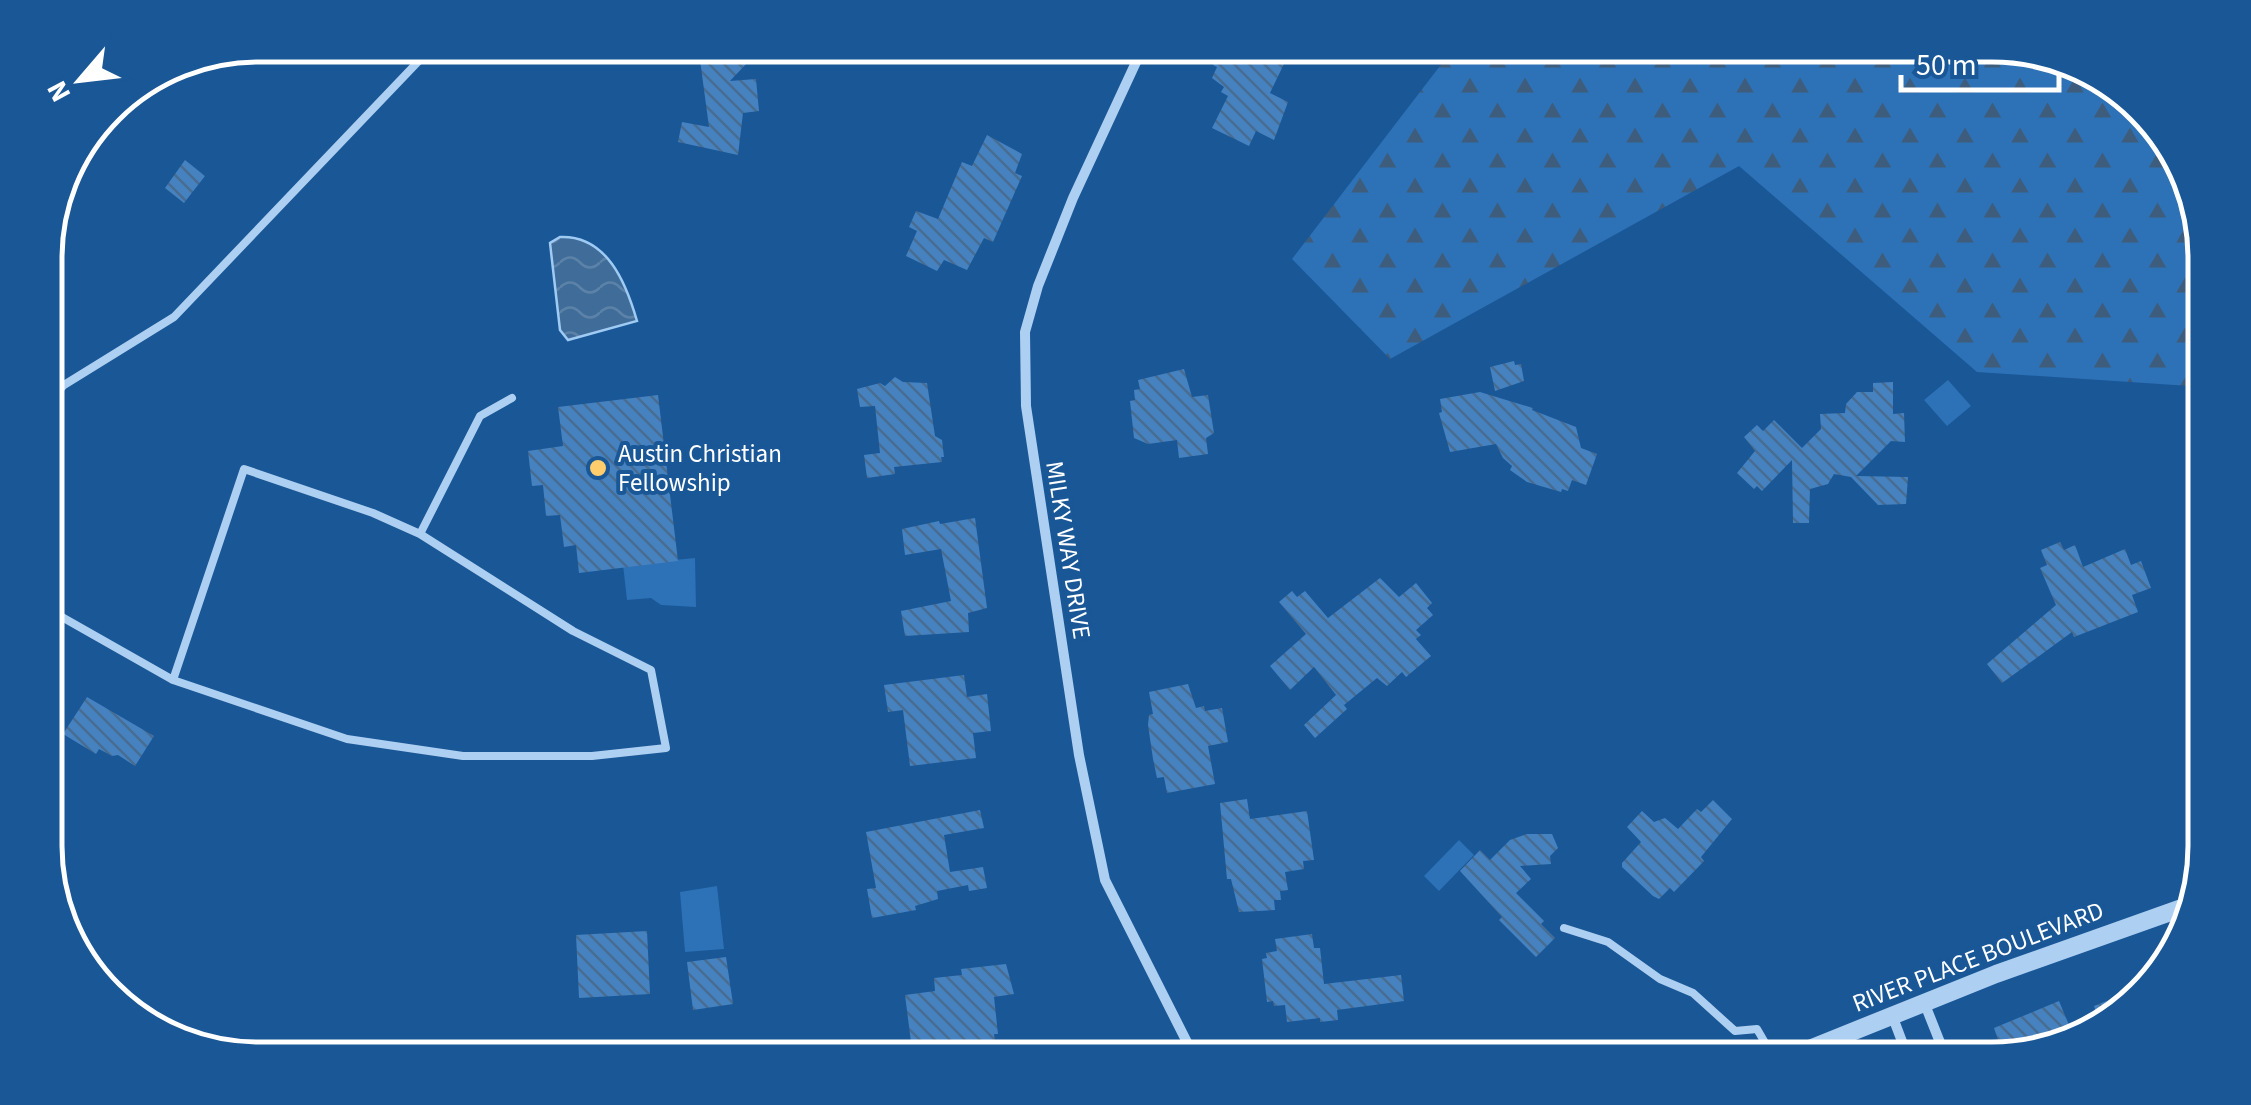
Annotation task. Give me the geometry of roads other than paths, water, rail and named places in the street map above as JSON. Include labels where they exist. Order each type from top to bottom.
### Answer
[{"type":"street","name":"MILKY WAY DRIVE","points":[[1136,62],[1073,198],[1038,286],[1025,332],[1024,374],[1079,756],[1105,880],[1187,1042]]},
{"type":"street","name":"RIVER PLACE BOULEVARD","points":[[1823,1042],[2178,909]]},
{"type":"street","points":[[1924,1002],[1939,1042]]},
{"type":"street","points":[[1892,1014],[1902,1042]]},
{"type":"lane","points":[[63,387],[174,318],[418,62]]},
{"type":"lane","points":[[420,534],[480,416],[512,398]]},
{"type":"lane","points":[[62,617],[173,680],[348,739],[464,756],[592,756],[666,748],[651,670],[573,631],[420,534],[373,513],[244,469],[173,680]]},
{"type":"lane","points":[[1564,928],[1608,942],[1660,979],[1693,993],[1735,1031],[1757,1028],[1766,1042]]},
{"type":"water","points":[[560,237],[576,238],[602,253],[620,277],[637,321],[568,340],[560,330],[550,243]]},
{"type":"place","name":"Austin Christian Fellowship","points":[[598,468]]}]
